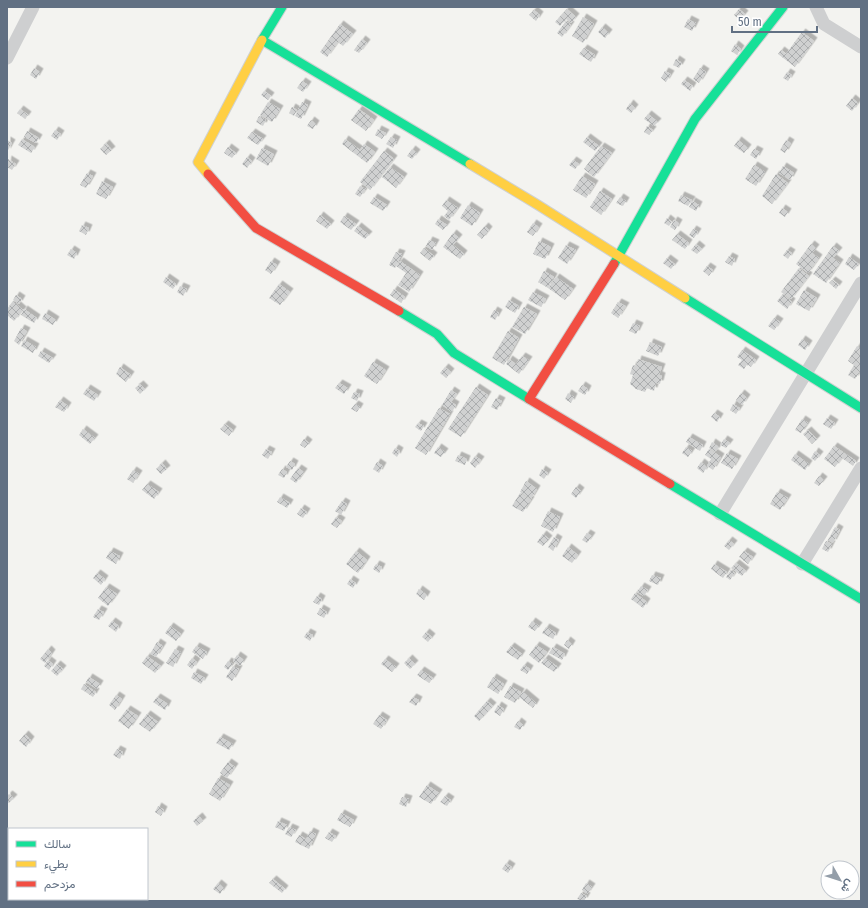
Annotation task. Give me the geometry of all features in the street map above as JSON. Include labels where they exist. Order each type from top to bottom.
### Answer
[{"type":"street","points":[[7,58],[34,7]]},
{"type":"street","points":[[282,7],[262,40],[198,162],[256,228],[437,334],[454,353],[529,400],[861,598]]},
{"type":"street","points":[[529,400],[619,256],[695,119],[783,7]]},
{"type":"street","points":[[816,7],[824,24],[861,47]]},
{"type":"street","points":[[262,40],[538,206],[718,320],[861,408]]},
{"type":"street","points":[[720,514],[861,283]]},
{"type":"street","points":[[802,564],[861,468]]},
{"type":"building","points":[[567,9],[576,17],[571,23],[566,19],[560,26],[555,22]]},
{"type":"building","points":[[739,9],[745,14],[740,20],[734,15]]},
{"type":"building","points":[[534,10],[540,15],[536,21],[529,15]]},
{"type":"building","points":[[583,17],[594,24],[583,43],[572,36]]},
{"type":"building","points":[[688,19],[696,23],[692,31],[684,27]]},
{"type":"building","points":[[566,21],[571,25],[562,37],[557,33]]},
{"type":"building","points":[[340,24],[353,34],[343,46],[338,42],[327,57],[320,52]]},
{"type":"building","points":[[602,27],[609,33],[605,38],[598,32]]},
{"type":"building","points":[[802,32],[814,41],[795,67],[778,54],[781,50],[786,54]]},
{"type":"building","points":[[362,39],[367,43],[359,53],[354,50]]},
{"type":"building","points":[[735,44],[741,49],[737,55],[731,51]]},
{"type":"building","points":[[584,48],[595,55],[591,62],[579,54]]},
{"type":"building","points":[[676,59],[682,63],[679,68],[673,65]]},
{"type":"building","points":[[34,68],[40,72],[36,79],[30,75]]},
{"type":"building","points":[[700,68],[706,72],[699,83],[693,79]]},
{"type":"building","points":[[665,71],[671,74],[666,82],[661,78]]},
{"type":"building","points":[[787,72],[792,75],[788,81],[783,78]]},
{"type":"building","points":[[684,80],[693,86],[690,91],[681,84]]},
{"type":"building","points":[[302,81],[308,85],[303,92],[297,88]]},
{"type":"building","points":[[264,91],[271,96],[268,100],[261,95]]},
{"type":"building","points":[[852,98],[858,103],[852,111],[846,106]]},
{"type":"building","points":[[268,102],[280,109],[272,122],[260,115]]},
{"type":"building","points":[[302,102],[308,105],[301,119],[295,116]]},
{"type":"building","points":[[630,103],[635,108],[631,113],[626,109]]},
{"type":"building","points":[[292,107],[297,110],[294,116],[289,113]]},
{"type":"building","points":[[20,109],[28,115],[25,119],[17,113]]},
{"type":"building","points":[[359,109],[374,120],[366,131],[351,120]]},
{"type":"building","points":[[648,114],[658,122],[654,126],[644,119]]},
{"type":"building","points":[[259,116],[266,120],[263,126],[256,122]]},
{"type":"building","points":[[311,120],[316,124],[313,129],[307,126]]},
{"type":"building","points":[[647,126],[653,130],[649,135],[644,132]]},
{"type":"building","points":[[378,129],[386,133],[382,139],[375,135]]},
{"type":"building","points":[[55,130],[61,134],[57,140],[51,136]]},
{"type":"building","points":[[27,131],[39,138],[36,143],[24,137]]},
{"type":"building","points":[[252,132],[263,139],[258,145],[247,138]]},
{"type":"building","points":[[391,137],[397,140],[393,148],[386,144]]},
{"type":"building","points":[[587,137],[599,146],[595,151],[583,142]]},
{"type":"building","points":[[22,139],[35,147],[31,153],[18,145]]},
{"type":"building","points":[[345,139],[360,150],[364,144],[375,152],[367,163],[342,144]]},
{"type":"building","points":[[7,140],[12,143],[7,152]]},
{"type":"building","points":[[738,140],[748,148],[744,153],[734,146]]},
{"type":"building","points":[[786,140],[791,143],[785,153],[780,150]]},
{"type":"building","points":[[106,143],[112,150],[106,155],[100,149]]},
{"type":"building","points":[[601,146],[612,153],[594,177],[584,169]]},
{"type":"building","points":[[228,147],[236,153],[232,158],[224,153]]},
{"type":"building","points":[[262,148],[274,154],[268,166],[256,159]]},
{"type":"building","points":[[412,149],[417,153],[412,159],[407,156]]},
{"type":"building","points":[[754,149],[760,152],[756,159],[750,155]]},
{"type":"building","points":[[384,151],[394,159],[370,190],[360,182]]},
{"type":"building","points":[[247,157],[252,161],[247,168],[242,164]]},
{"type":"building","points":[[8,159],[16,164],[12,170],[7,167]]},
{"type":"building","points":[[573,160],[579,164],[575,169],[569,165]]},
{"type":"building","points":[[754,165],[765,172],[756,186],[745,179]]},
{"type":"building","points":[[783,166],[794,173],[790,180],[779,173]]},
{"type":"building","points":[[390,167],[404,177],[396,188],[382,177]]},
{"type":"building","points":[[87,173],[93,176],[86,188],[80,185]]},
{"type":"building","points":[[776,174],[788,183],[772,204],[762,196]]},
{"type":"building","points":[[582,176],[595,184],[586,198],[573,190]]},
{"type":"building","points":[[102,181],[113,187],[106,199],[96,194]]},
{"type":"building","points":[[360,186],[366,189],[360,197],[355,194]]},
{"type":"building","points":[[600,191],[612,199],[601,215],[590,207]]},
{"type":"building","points":[[681,195],[692,200],[688,206],[678,201]]},
{"type":"building","points":[[374,197],[387,205],[383,211],[370,203]]},
{"type":"building","points":[[620,197],[626,201],[623,206],[616,203]]},
{"type":"building","points":[[446,200],[458,208],[449,220],[444,216],[448,211],[442,206]]},
{"type":"building","points":[[692,201],[699,205],[696,211],[689,207]]},
{"type":"building","points":[[468,205],[480,213],[472,226],[460,218]]},
{"type":"building","points":[[782,208],[788,212],[785,217],[779,213]]},
{"type":"building","points":[[320,215],[331,224],[327,229],[316,221]]},
{"type":"building","points":[[344,216],[356,224],[351,230],[340,222]]},
{"type":"building","points":[[667,218],[672,222],[669,226],[664,223]]},
{"type":"building","points":[[438,219],[447,225],[443,230],[435,224]]},
{"type":"building","points":[[674,220],[679,223],[675,230],[670,227]]},
{"type":"building","points":[[533,223],[539,227],[533,236],[527,232]]},
{"type":"building","points":[[82,225],[89,228],[86,235],[79,231]]},
{"type":"building","points":[[358,226],[369,235],[365,239],[354,231]]},
{"type":"building","points":[[485,226],[489,230],[482,239],[477,235]]},
{"type":"building","points":[[693,229],[698,232],[694,238],[689,235]]},
{"type":"building","points":[[453,233],[459,238],[453,245],[464,254],[460,259],[443,247]]},
{"type":"building","points":[[677,234],[689,243],[685,249],[672,240]]},
{"type":"building","points":[[429,240],[436,243],[432,250],[426,246]]},
{"type":"building","points":[[539,241],[551,247],[545,259],[533,254]]},
{"type":"building","points":[[696,244],[702,249],[697,254],[691,250]]},
{"type":"building","points":[[811,244],[816,248],[812,253],[819,258],[808,273],[796,264]]},
{"type":"building","points":[[566,245],[576,250],[567,264],[558,258]]},
{"type":"building","points":[[833,246],[839,251],[833,258],[840,263],[826,283],[813,274]]},
{"type":"building","points":[[424,248],[434,256],[430,261],[420,253]]},
{"type":"building","points":[[71,249],[77,253],[74,259],[67,255]]},
{"type":"building","points":[[787,250],[792,253],[788,259],[783,255]]},
{"type":"building","points":[[396,252],[402,254],[395,268],[389,265]]},
{"type":"building","points":[[729,256],[735,259],[732,266],[725,262]]},
{"type":"building","points":[[849,257],[859,264],[854,270],[845,264]]},
{"type":"building","points":[[667,258],[675,264],[671,269],[663,263]]},
{"type":"building","points":[[271,261],[277,265],[271,274],[265,270]]},
{"type":"building","points":[[400,261],[420,275],[409,292],[398,285],[406,273],[396,266]]},
{"type":"building","points":[[707,266],[713,270],[709,276],[703,271]]},
{"type":"building","points":[[799,268],[809,276],[791,299],[781,292]]},
{"type":"building","points":[[544,271],[554,277],[548,288],[538,282]]},
{"type":"building","points":[[166,277],[176,284],[173,289],[163,282]]},
{"type":"building","points":[[556,277],[573,289],[565,300],[548,288]]},
{"type":"building","points":[[832,280],[839,285],[836,289],[829,283]]},
{"type":"building","points":[[279,284],[290,292],[280,305],[269,298]]},
{"type":"building","points":[[180,286],[187,289],[183,296],[177,292]]},
{"type":"building","points":[[394,289],[405,297],[401,303],[390,295]]},
{"type":"building","points":[[804,290],[817,298],[809,311],[796,304]]},
{"type":"building","points":[[533,292],[546,299],[541,307],[528,300]]},
{"type":"building","points":[[783,294],[792,302],[787,309],[777,301]]},
{"type":"building","points":[[16,295],[22,299],[19,304],[13,300]]},
{"type":"building","points":[[509,300],[519,306],[515,313],[505,307]]},
{"type":"building","points":[[13,301],[23,310],[14,321],[7,315],[7,309]]},
{"type":"building","points":[[618,302],[626,306],[618,318],[611,313]]},
{"type":"building","points":[[524,307],[537,314],[525,334],[512,327]]},
{"type":"building","points":[[24,309],[37,318],[34,323],[21,315]]},
{"type":"building","points":[[494,310],[499,313],[495,320],[490,317]]},
{"type":"building","points":[[45,313],[56,320],[53,325],[42,319]]},
{"type":"building","points":[[774,318],[780,322],[774,330],[768,326]]},
{"type":"building","points":[[633,323],[640,326],[636,334],[629,331]]},
{"type":"building","points":[[21,328],[27,331],[19,345],[14,341]]},
{"type":"building","points":[[508,331],[519,338],[504,365],[492,358]]},
{"type":"building","points":[[802,339],[809,344],[805,350],[798,345]]},
{"type":"building","points":[[24,340],[36,347],[33,353],[21,346]]},
{"type":"building","points":[[650,342],[662,347],[658,356],[646,351]]},
{"type":"building","points":[[857,346],[861,348],[861,370],[855,379],[848,375],[854,365],[848,361]]},
{"type":"building","points":[[742,350],[756,360],[751,367],[747,364],[744,369],[738,365],[742,360],[737,357]]},
{"type":"building","points":[[41,351],[53,358],[49,363],[38,356]]},
{"type":"building","points":[[522,356],[529,360],[519,374],[506,364],[509,359],[516,364]]},
{"type":"building","points":[[638,359],[662,367],[659,375],[662,376],[660,384],[656,383],[654,391],[647,388],[645,392],[636,389],[630,384],[633,375],[630,374],[633,365],[636,366]]},
{"type":"building","points":[[373,362],[386,370],[377,384],[364,376]]},
{"type":"building","points":[[120,367],[131,375],[126,382],[116,374]]},
{"type":"building","points":[[445,367],[451,372],[446,378],[440,373]]},
{"type":"building","points":[[339,383],[348,388],[344,394],[335,388]]},
{"type":"building","points":[[140,384],[145,389],[140,394],[135,388]]},
{"type":"building","points":[[582,385],[588,389],[585,395],[578,391]]},
{"type":"building","points":[[476,387],[488,395],[461,437],[448,429]]},
{"type":"building","points":[[87,388],[98,395],[94,401],[83,394]]},
{"type":"building","points":[[451,390],[457,394],[451,402],[456,405],[452,412],[442,405]]},
{"type":"building","points":[[354,392],[360,394],[357,401],[351,398]]},
{"type":"building","points":[[568,393],[574,397],[571,403],[565,399]]},
{"type":"building","points":[[741,393],[747,398],[742,405],[736,400]]},
{"type":"building","points":[[496,398],[502,401],[497,410],[491,407]]},
{"type":"building","points":[[60,400],[68,406],[64,412],[55,407]]},
{"type":"building","points":[[355,404],[360,407],[357,412],[351,409]]},
{"type":"building","points":[[733,404],[740,408],[736,414],[730,410]]},
{"type":"building","points":[[439,408],[450,414],[426,455],[415,448]]},
{"type":"building","points":[[714,413],[720,417],[717,422],[711,417]]},
{"type":"building","points":[[827,418],[835,423],[831,429],[823,424]]},
{"type":"building","points":[[802,419],[808,423],[801,433],[795,430]]},
{"type":"building","points":[[418,423],[424,426],[421,431],[415,427]]},
{"type":"building","points":[[225,424],[233,430],[229,436],[220,429]]},
{"type":"building","points":[[83,429],[95,438],[90,444],[79,435]]},
{"type":"building","points":[[808,430],[817,439],[812,444],[803,434]]},
{"type":"building","points":[[689,437],[703,445],[700,451],[686,442]]},
{"type":"building","points":[[304,439],[309,443],[305,448],[300,445]]},
{"type":"building","points":[[724,439],[730,443],[726,448],[720,445]]},
{"type":"building","points":[[712,442],[719,447],[715,452],[709,448]]},
{"type":"building","points":[[834,446],[856,461],[853,466],[842,458],[835,467],[824,459]]},
{"type":"building","points":[[438,447],[445,452],[441,457],[434,453]]},
{"type":"building","points":[[686,447],[692,451],[688,457],[682,453]]},
{"type":"building","points":[[395,448],[400,451],[397,457],[392,453]]},
{"type":"building","points":[[266,449],[272,452],[268,459],[262,455]]},
{"type":"building","points":[[709,449],[721,457],[713,470],[707,466],[711,459],[705,455]]},
{"type":"building","points":[[815,451],[820,455],[815,461],[811,458]]},
{"type":"building","points":[[727,453],[738,459],[732,469],[721,463]]},
{"type":"building","points":[[795,454],[809,464],[805,470],[791,460]]},
{"type":"building","points":[[458,455],[467,459],[465,465],[455,461]]},
{"type":"building","points":[[475,456],[481,460],[475,468],[470,463]]},
{"type":"building","points":[[290,461],[295,464],[292,470],[286,467]]},
{"type":"building","points":[[377,462],[383,466],[379,473],[373,469]]},
{"type":"building","points":[[701,462],[707,467],[703,473],[697,468]]},
{"type":"building","points":[[162,463],[167,469],[161,474],[156,469]]},
{"type":"building","points":[[298,468],[304,472],[296,483],[290,479]]},
{"type":"building","points":[[282,469],[287,472],[284,478],[278,475]]},
{"type":"building","points":[[542,469],[548,473],[544,479],[539,475]]},
{"type":"building","points":[[133,470],[139,474],[133,483],[127,479]]},
{"type":"building","points":[[819,476],[824,480],[819,486],[814,483]]},
{"type":"building","points":[[526,481],[537,489],[531,499],[520,492]]},
{"type":"building","points":[[147,484],[159,492],[154,499],[142,490]]},
{"type":"building","points":[[576,487],[581,491],[576,498],[571,494]]},
{"type":"building","points":[[777,492],[788,498],[780,510],[770,504]]},
{"type":"building","points":[[520,493],[531,500],[523,512],[512,506]]},
{"type":"building","points":[[280,497],[290,503],[287,508],[277,502]]},
{"type":"building","points":[[342,501],[347,504],[341,515],[335,511]]},
{"type":"building","points":[[301,508],[307,512],[303,518],[297,514]]},
{"type":"building","points":[[548,511],[560,517],[553,532],[541,526]]},
{"type":"building","points":[[336,517],[342,521],[337,528],[331,524]]},
{"type":"building","points":[[835,527],[840,530],[833,543],[828,540]]},
{"type":"building","points":[[587,533],[592,536],[587,543],[582,540]]},
{"type":"building","points":[[543,534],[549,539],[543,546],[537,542]]},
{"type":"building","points":[[554,537],[559,540],[553,551],[548,547]]},
{"type":"building","points":[[729,540],[734,544],[729,550],[724,546]]},
{"type":"building","points":[[826,541],[832,544],[828,552],[822,549]]},
{"type":"building","points":[[568,547],[578,555],[572,563],[562,556]]},
{"type":"building","points":[[110,551],[120,556],[116,564],[106,558]]},
{"type":"building","points":[[356,551],[367,560],[358,573],[346,564]]},
{"type":"building","points":[[744,551],[753,557],[748,564],[739,557]]},
{"type":"building","points":[[736,563],[746,571],[742,576],[731,568]]},
{"type":"building","points":[[376,564],[382,567],[379,573],[373,569]]},
{"type":"building","points":[[714,564],[727,572],[723,578],[711,569]]},
{"type":"building","points":[[731,570],[735,573],[730,580],[726,577]]},
{"type":"building","points":[[97,573],[105,579],[101,585],[93,578]]},
{"type":"building","points":[[652,575],[661,578],[658,585],[649,581]]},
{"type":"building","points":[[350,579],[356,583],[353,588],[347,584]]},
{"type":"building","points":[[641,586],[648,590],[644,596],[637,592]]},
{"type":"building","points":[[106,587],[117,594],[108,606],[98,598]]},
{"type":"building","points":[[419,589],[427,595],[424,600],[416,594]]},
{"type":"building","points":[[635,593],[647,602],[643,608],[631,599]]},
{"type":"building","points":[[317,596],[322,599],[319,605],[313,602]]},
{"type":"building","points":[[320,608],[327,612],[324,618],[317,614]]},
{"type":"building","points":[[98,609],[104,612],[99,620],[93,617]]},
{"type":"building","points":[[112,621],[119,626],[116,632],[108,626]]},
{"type":"building","points":[[532,621],[539,626],[535,631],[528,627]]},
{"type":"building","points":[[170,626],[181,634],[176,641],[165,633]]},
{"type":"building","points":[[546,627],[556,633],[553,639],[542,633]]},
{"type":"building","points":[[307,632],[313,635],[310,641],[304,637]]},
{"type":"building","points":[[426,632],[432,637],[428,642],[422,637]]},
{"type":"building","points":[[567,640],[572,644],[569,649],[564,645]]},
{"type":"building","points":[[157,642],[163,646],[156,657],[150,654]]},
{"type":"building","points":[[536,645],[547,652],[539,663],[529,655]]},
{"type":"building","points":[[196,646],[207,652],[203,659],[192,652]]},
{"type":"building","points":[[511,646],[522,654],[518,660],[506,652]]},
{"type":"building","points":[[553,647],[565,654],[562,660],[549,653]]},
{"type":"building","points":[[48,649],[52,653],[45,663],[40,659]]},
{"type":"building","points":[[175,649],[181,652],[173,667],[166,663]]},
{"type":"building","points":[[237,655],[244,660],[240,666],[233,661]]},
{"type":"building","points":[[147,656],[161,666],[155,673],[142,663]]},
{"type":"building","points":[[192,658],[197,662],[192,669],[187,665]]},
{"type":"building","points":[[409,658],[415,664],[410,669],[404,663]]},
{"type":"building","points":[[545,658],[558,667],[554,672],[541,663]]},
{"type":"building","points":[[385,659],[396,667],[392,672],[381,664]]},
{"type":"building","points":[[48,660],[53,664],[49,670],[44,666]]},
{"type":"building","points":[[228,661],[233,664],[228,670],[224,667]]},
{"type":"building","points":[[57,664],[63,669],[57,676],[51,671]]},
{"type":"building","points":[[524,665],[530,669],[527,674],[520,670]]},
{"type":"building","points":[[233,666],[239,669],[232,681],[226,677]]},
{"type":"building","points":[[421,670],[433,678],[429,683],[417,675]]},
{"type":"building","points":[[194,672],[205,678],[201,684],[191,678]]},
{"type":"building","points":[[89,677],[100,684],[97,689],[86,682]]},
{"type":"building","points":[[493,677],[504,684],[498,694],[487,687]]},
{"type":"building","points":[[84,684],[96,692],[93,697],[81,689]]},
{"type":"building","points":[[510,686],[521,692],[515,703],[504,697]]},
{"type":"building","points":[[523,692],[536,703],[533,708],[519,697]]},
{"type":"building","points":[[116,695],[122,699],[115,710],[109,705]]},
{"type":"building","points":[[157,697],[168,704],[165,710],[153,702]]},
{"type":"building","points":[[413,697],[419,700],[416,706],[409,702]]},
{"type":"building","points":[[487,701],[493,706],[479,721],[474,716]]},
{"type":"building","points":[[498,705],[504,709],[500,716],[494,712]]},
{"type":"building","points":[[127,709],[138,716],[129,729],[118,721]]},
{"type":"building","points":[[147,714],[158,722],[150,732],[139,724]]},
{"type":"building","points":[[379,715],[387,720],[381,729],[373,724]]},
{"type":"building","points":[[518,721],[523,725],[520,730],[514,727]]},
{"type":"building","points":[[25,734],[31,740],[26,747],[19,741]]},
{"type":"building","points":[[220,737],[233,744],[229,750],[216,743]]},
{"type":"building","points":[[117,749],[123,752],[120,759],[113,755]]},
{"type":"building","points":[[228,762],[235,767],[227,778],[220,773]]},
{"type":"building","points":[[218,778],[230,785],[220,801],[209,794]]},
{"type":"building","points":[[427,785],[439,793],[431,804],[419,797]]},
{"type":"building","points":[[9,794],[14,798],[9,803],[7,802],[7,796]]},
{"type":"building","points":[[445,796],[451,800],[447,806],[440,802]]},
{"type":"building","points":[[402,797],[409,799],[406,807],[399,804]]},
{"type":"building","points":[[158,806],[164,810],[161,816],[155,812]]},
{"type":"building","points":[[341,813],[354,820],[350,827],[337,820]]},
{"type":"building","points":[[199,816],[203,821],[197,826],[193,821]]},
{"type":"building","points":[[278,821],[287,825],[284,831],[275,827]]},
{"type":"building","points":[[289,827],[296,830],[291,837],[285,834]]},
{"type":"building","points":[[310,831],[316,834],[309,849],[295,842],[299,835],[306,839]]},
{"type":"building","points":[[329,832],[336,836],[332,842],[325,838]]},
{"type":"building","points":[[506,863],[512,867],[508,873],[502,869]]},
{"type":"building","points":[[273,879],[285,889],[282,893],[269,883]]},
{"type":"building","points":[[218,883],[224,888],[220,894],[213,889]]},
{"type":"building","points":[[586,883],[592,887],[587,894],[582,890]]},
{"type":"building","points":[[581,893],[587,896],[584,901],[577,899]]},
{"type":"traffic: fast","points":[[282,7],[262,40],[470,164]]},
{"type":"traffic: fast","points":[[614,264],[695,119],[783,7]]},
{"type":"traffic: fast","points":[[685,298],[861,408]]},
{"type":"traffic: fast","points":[[399,311],[437,334],[454,353],[529,399]]},
{"type":"traffic: fast","points":[[670,484],[861,599]]},
{"type":"traffic: slow","points":[[208,174],[198,162],[262,40]]},
{"type":"traffic: slow","points":[[470,164],[685,298]]},
{"type":"traffic: jam","points":[[208,174],[256,228],[399,311]]},
{"type":"traffic: jam","points":[[614,264],[529,399],[670,484]]}]
